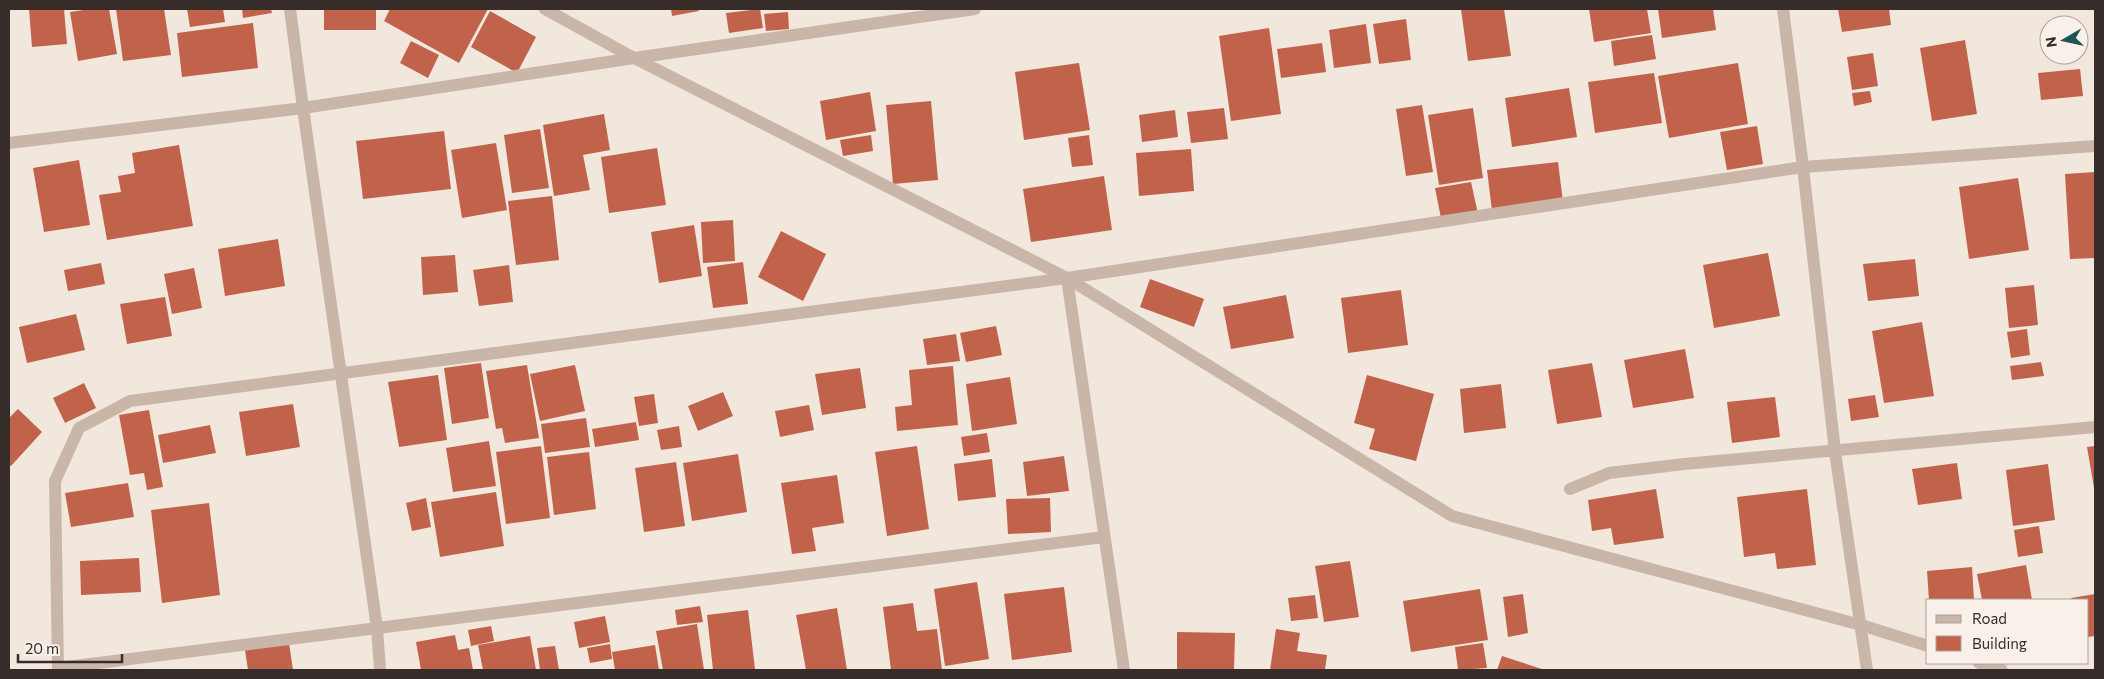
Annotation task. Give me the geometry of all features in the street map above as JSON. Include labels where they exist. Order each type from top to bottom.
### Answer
[{"type":"street","points":[[290,9],[377,628],[380,670]]},
{"type":"street","points":[[545,9],[634,58],[1067,278],[1452,516],[1861,625],[1926,645]]},
{"type":"street","points":[[9,143],[303,108],[974,9]]},
{"type":"street","points":[[1782,9],[1803,167],[1834,452],[1867,670]]},
{"type":"street","points":[[1104,537],[58,669],[55,481],[79,428],[130,401],[1067,278],[1803,167],[2095,146]]},
{"type":"street","points":[[1067,278],[1124,670]]},
{"type":"street","points":[[1570,489],[1609,473],[1684,464],[2095,427]]},
{"type":"street","points":[[1982,664],[2002,670]]},
{"type":"building","points":[[29,9],[64,9],[67,44],[32,47]]},
{"type":"building","points":[[109,9],[117,54],[78,61],[70,12]]},
{"type":"building","points":[[116,9],[164,9],[171,55],[123,61]]},
{"type":"building","points":[[187,9],[223,9],[225,22],[190,27]]},
{"type":"building","points":[[242,9],[271,9],[272,13],[243,18]]},
{"type":"building","points":[[324,9],[376,9],[376,30],[324,30]]},
{"type":"building","points":[[390,9],[488,9],[459,63],[384,21]]},
{"type":"building","points":[[671,9],[698,9],[699,11],[672,16]]},
{"type":"building","points":[[760,9],[763,28],[729,33],[726,13]]},
{"type":"building","points":[[1461,9],[1504,9],[1511,56],[1468,61]]},
{"type":"building","points":[[1589,9],[1647,9],[1651,33],[1594,42]]},
{"type":"building","points":[[1658,9],[1713,9],[1716,30],[1662,38]]},
{"type":"building","points":[[1838,9],[1889,9],[1891,25],[1842,32]]},
{"type":"building","points":[[490,11],[536,37],[517,73],[471,47]]},
{"type":"building","points":[[788,12],[789,29],[766,31],[764,14]]},
{"type":"building","points":[[1406,19],[1411,60],[1379,64],[1373,24]]},
{"type":"building","points":[[253,23],[258,68],[182,77],[177,33]]},
{"type":"building","points":[[1366,24],[1371,63],[1334,68],[1329,30]]},
{"type":"building","points":[[1269,28],[1281,114],[1231,121],[1219,36]]},
{"type":"building","points":[[1652,35],[1656,59],[1614,66],[1611,41]]},
{"type":"building","points":[[1965,40],[1977,114],[1932,121],[1920,48]]},
{"type":"building","points":[[411,41],[439,55],[428,78],[400,63]]},
{"type":"building","points":[[1322,43],[1326,72],[1281,78],[1277,49]]},
{"type":"building","points":[[1873,53],[1878,86],[1852,90],[1847,57]]},
{"type":"building","points":[[1079,63],[1090,130],[1024,140],[1015,72]]},
{"type":"building","points":[[1738,63],[1748,124],[1669,138],[1658,76]]},
{"type":"building","points":[[2080,69],[2083,96],[2041,100],[2038,73]]},
{"type":"building","points":[[1654,73],[1662,123],[1595,133],[1588,82]]},
{"type":"building","points":[[1569,88],[1577,137],[1512,147],[1505,98]]},
{"type":"building","points":[[1870,91],[1872,102],[1854,106],[1852,93]]},
{"type":"building","points":[[870,92],[876,131],[826,140],[820,101]]},
{"type":"building","points":[[931,101],[938,180],[893,184],[886,105]]},
{"type":"building","points":[[1422,105],[1433,172],[1406,176],[1396,109]]},
{"type":"building","points":[[1224,108],[1228,139],[1191,143],[1187,112]]},
{"type":"building","points":[[1473,108],[1483,178],[1439,185],[1428,115]]},
{"type":"building","points":[[1175,110],[1178,137],[1142,142],[1139,115]]},
{"type":"building","points":[[604,114],[610,150],[583,155],[590,190],[554,196],[543,125]]},
{"type":"building","points":[[1757,126],[1763,164],[1727,170],[1720,132]]},
{"type":"building","points":[[540,129],[549,188],[512,193],[504,135]]},
{"type":"building","points":[[444,131],[451,189],[363,199],[356,141]]},
{"type":"building","points":[[871,135],[873,151],[843,156],[840,140]]},
{"type":"building","points":[[1089,135],[1093,165],[1072,167],[1068,138]]},
{"type":"building","points":[[496,143],[507,210],[462,218],[451,150]]},
{"type":"building","points":[[179,145],[193,226],[107,240],[99,195],[121,192],[118,176],[135,173],[132,153]]},
{"type":"building","points":[[657,148],[666,205],[609,213],[601,157]]},
{"type":"building","points":[[1191,149],[1194,191],[1139,196],[1136,153]]},
{"type":"building","points":[[79,160],[90,225],[44,232],[33,168]]},
{"type":"building","points":[[1558,162],[1563,202],[1492,211],[1487,170]]},
{"type":"building","points":[[2095,172],[2095,258],[2070,259],[2065,174]]},
{"type":"building","points":[[1104,176],[1112,230],[1031,242],[1023,189]]},
{"type":"building","points":[[2018,178],[2029,250],[1969,259],[1959,187]]},
{"type":"building","points":[[1471,182],[1478,214],[1441,218],[1435,188]]},
{"type":"building","points":[[552,196],[559,260],[516,265],[508,201]]},
{"type":"building","points":[[733,220],[735,261],[703,263],[701,222]]},
{"type":"building","points":[[694,225],[702,276],[659,283],[651,232]]},
{"type":"building","points":[[781,231],[826,254],[803,301],[758,277]]},
{"type":"building","points":[[278,239],[285,286],[225,296],[218,249]]},
{"type":"building","points":[[1768,253],[1780,316],[1714,328],[1703,265]]},
{"type":"building","points":[[455,255],[458,292],[423,295],[421,257]]},
{"type":"building","points":[[1915,259],[1919,296],[1868,301],[1863,264]]},
{"type":"building","points":[[743,262],[748,304],[713,308],[707,267]]},
{"type":"building","points":[[101,263],[105,284],[68,291],[64,270]]},
{"type":"building","points":[[509,265],[513,302],[479,306],[473,270]]},
{"type":"building","points":[[194,268],[202,308],[172,314],[164,274]]},
{"type":"building","points":[[1150,279],[1204,299],[1194,327],[1140,307]]},
{"type":"building","points":[[2034,285],[2038,325],[2009,328],[2005,288]]},
{"type":"building","points":[[1401,290],[1408,345],[1348,353],[1341,298]]},
{"type":"building","points":[[1286,295],[1294,338],[1231,349],[1223,307]]},
{"type":"building","points":[[165,297],[172,336],[127,344],[120,304]]},
{"type":"building","points":[[76,314],[85,350],[27,363],[19,327]]},
{"type":"building","points":[[1922,322],[1934,396],[1884,403],[1872,331]]},
{"type":"building","points":[[996,326],[1002,355],[966,362],[960,333]]},
{"type":"building","points":[[2027,329],[2030,355],[2011,358],[2007,332]]},
{"type":"building","points":[[956,334],[960,361],[927,365],[923,339]]},
{"type":"building","points":[[1685,349],[1694,398],[1633,408],[1624,360]]},
{"type":"building","points":[[2041,362],[2044,376],[2012,380],[2010,366]]},
{"type":"building","points":[[481,363],[489,418],[452,424],[444,368]]},
{"type":"building","points":[[1592,363],[1602,417],[1557,424],[1548,370]]},
{"type":"building","points":[[527,365],[539,438],[505,443],[502,428],[496,429],[486,371]]},
{"type":"building","points":[[575,365],[585,411],[540,421],[530,374]]},
{"type":"building","points":[[953,366],[958,425],[897,431],[895,407],[912,405],[909,370]]},
{"type":"building","points":[[860,368],[866,408],[822,415],[815,374]]},
{"type":"building","points":[[438,375],[447,440],[399,447],[388,382]]},
{"type":"building","points":[[1367,375],[1434,394],[1416,461],[1369,449],[1375,429],[1354,423]]},
{"type":"building","points":[[1010,377],[1017,424],[972,431],[966,384]]},
{"type":"building","points":[[84,383],[96,408],[65,423],[53,398]]},
{"type":"building","points":[[1501,384],[1506,428],[1464,433],[1460,389]]},
{"type":"building","points":[[723,392],[733,416],[698,431],[688,406]]},
{"type":"building","points":[[654,394],[658,423],[639,426],[634,397]]},
{"type":"building","points":[[1875,395],[1879,417],[1851,421],[1848,399]]},
{"type":"building","points":[[1775,397],[1780,437],[1732,443],[1727,402]]},
{"type":"building","points":[[293,404],[300,447],[246,456],[239,412]]},
{"type":"building","points":[[809,405],[814,430],[780,437],[775,411]]},
{"type":"building","points":[[18,409],[42,432],[11,466],[9,465],[9,418]]},
{"type":"building","points":[[149,410],[163,487],[147,490],[144,473],[130,475],[119,415]]},
{"type":"building","points":[[586,418],[590,447],[545,453],[541,424]]},
{"type":"building","points":[[636,422],[639,440],[595,447],[592,429]]},
{"type":"building","points":[[210,425],[216,453],[163,463],[158,435]]},
{"type":"building","points":[[679,426],[682,447],[661,450],[657,430]]},
{"type":"building","points":[[987,433],[990,452],[964,456],[961,437]]},
{"type":"building","points":[[489,441],[496,486],[453,492],[446,448]]},
{"type":"building","points":[[541,446],[550,518],[506,524],[496,452]]},
{"type":"building","points":[[917,446],[929,529],[887,536],[875,452]]},
{"type":"building","points":[[2095,446],[2095,487],[2094,488],[2087,447]]},
{"type":"building","points":[[589,452],[596,509],[554,515],[547,457]]},
{"type":"building","points":[[738,454],[747,512],[692,521],[683,463]]},
{"type":"building","points":[[1064,456],[1069,491],[1027,496],[1023,462]]},
{"type":"building","points":[[992,459],[996,497],[958,501],[954,464]]},
{"type":"building","points":[[676,462],[685,526],[644,532],[635,468]]},
{"type":"building","points":[[1957,463],[1962,499],[1918,505],[1912,469]]},
{"type":"building","points":[[2048,464],[2055,520],[2013,526],[2006,470]]},
{"type":"building","points":[[837,475],[844,523],[812,528],[816,551],[792,554],[781,483]]},
{"type":"building","points":[[128,483],[134,517],[71,527],[65,493]]},
{"type":"building","points":[[1656,489],[1664,538],[1614,545],[1611,528],[1592,531],[1588,500]]},
{"type":"building","points":[[1807,489],[1816,565],[1777,569],[1775,553],[1744,557],[1737,497]]},
{"type":"building","points":[[496,492],[504,546],[440,557],[431,502]]},
{"type":"building","points":[[426,498],[431,527],[412,531],[406,503]]},
{"type":"building","points":[[1050,498],[1051,532],[1008,534],[1006,499]]},
{"type":"building","points":[[209,503],[220,595],[162,603],[151,510]]},
{"type":"building","points":[[2039,526],[2043,553],[2018,557],[2014,530]]},
{"type":"building","points":[[139,558],[141,592],[81,595],[80,561]]},
{"type":"building","points":[[1350,561],[1359,617],[1324,622],[1315,566]]},
{"type":"building","points":[[2026,565],[2032,599],[1982,599],[1977,574]]},
{"type":"building","points":[[1972,567],[1974,599],[1929,599],[1927,571]]},
{"type":"building","points":[[977,582],[989,659],[945,666],[934,589]]},
{"type":"building","points":[[1064,587],[1072,652],[1012,660],[1004,594]]},
{"type":"building","points":[[1480,589],[1488,640],[1411,652],[1403,601]]},
{"type":"building","points":[[1523,594],[1528,633],[1508,637],[1503,597]]},
{"type":"building","points":[[2095,594],[2095,636],[2089,637],[2089,599],[2071,598]]},
{"type":"building","points":[[1315,595],[1318,618],[1291,621],[1288,598]]},
{"type":"building","points":[[913,603],[917,631],[937,629],[942,670],[891,670],[883,607]]},
{"type":"building","points":[[700,606],[703,622],[677,625],[675,610]]},
{"type":"building","points":[[837,608],[847,670],[806,670],[796,615]]},
{"type":"building","points":[[748,610],[755,669],[713,670],[707,615]]},
{"type":"building","points":[[605,616],[610,642],[579,648],[574,622]]},
{"type":"building","points":[[697,624],[704,670],[663,670],[656,631]]},
{"type":"building","points":[[491,626],[494,641],[471,646],[468,630]]},
{"type":"building","points":[[1276,629],[1300,633],[1297,651],[1327,655],[1325,670],[1270,670]]},
{"type":"building","points":[[1177,632],[1235,633],[1234,670],[1177,670]]},
{"type":"building","points":[[455,635],[458,650],[469,648],[473,670],[421,670],[416,642]]},
{"type":"building","points":[[530,636],[536,670],[483,670],[478,645]]},
{"type":"building","points":[[289,643],[293,670],[248,670],[245,650]]},
{"type":"building","points":[[1483,643],[1487,668],[1458,670],[1455,647]]},
{"type":"building","points":[[610,644],[612,659],[590,663],[587,648]]},
{"type":"building","points":[[655,645],[659,670],[615,670],[612,652]]},
{"type":"building","points":[[555,646],[559,670],[540,670],[537,648]]},
{"type":"building","points":[[1502,656],[1545,670],[1497,670]]}]
